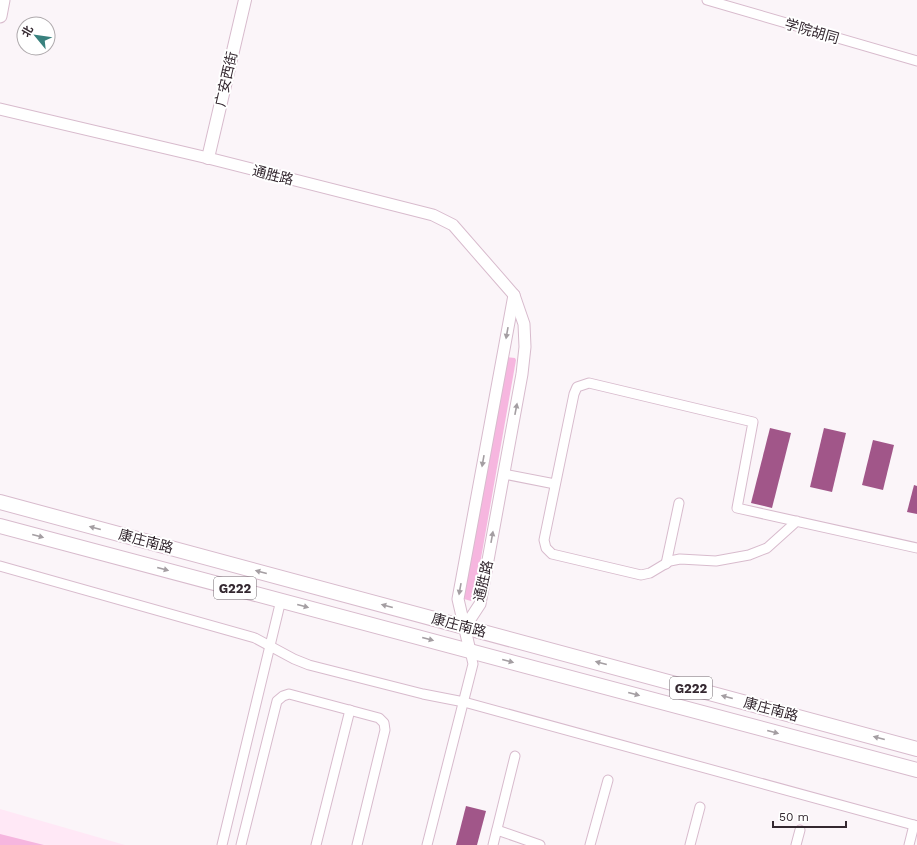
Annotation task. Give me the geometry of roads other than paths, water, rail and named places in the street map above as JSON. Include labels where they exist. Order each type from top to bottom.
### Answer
[{"type":"highway","name":"康庄南路","points":[[0,502],[917,749]]},
{"type":"highway","name":"康庄南路","points":[[0,526],[917,770]]},
{"type":"main road","points":[[0,16],[3,0]]},
{"type":"main road","name":"广安西街","points":[[208,158],[244,0]]},
{"type":"street","name":"学院胡同","points":[[707,0],[917,61]]},
{"type":"street","name":"通胜路","points":[[0,109],[208,158],[438,217],[453,225],[514,295],[524,324],[525,347],[522,374],[480,604],[465,627]]},
{"type":"street","name":"通胜路","points":[[465,627],[458,599],[514,295]]},
{"type":"street","points":[[797,521],[767,548],[750,555],[716,561],[680,558],[650,573],[641,575],[552,554],[546,548],[544,540],[574,394],[577,387],[589,383],[753,422],[737,508],[797,521],[917,548]]},
{"type":"street","points":[[504,474],[555,484]]},
{"type":"street","points":[[666,564],[679,502]]},
{"type":"street","points":[[0,566],[255,638],[294,659],[309,665],[423,694],[464,702],[915,826],[909,845]]},
{"type":"street","points":[[222,845],[281,600]]},
{"type":"street","points":[[427,845],[473,664],[465,627]]},
{"type":"street","points":[[241,845],[277,701],[283,696],[289,694],[380,718],[384,723],[385,730],[357,845]]},
{"type":"street","points":[[316,845],[350,710]]},
{"type":"street","points":[[493,845],[515,756]]},
{"type":"street","points":[[590,845],[608,780]]},
{"type":"street","points":[[690,845],[700,806]]},
{"type":"street","points":[[497,830],[540,845]]},
{"type":"street","points":[[796,845],[800,830]]}]
